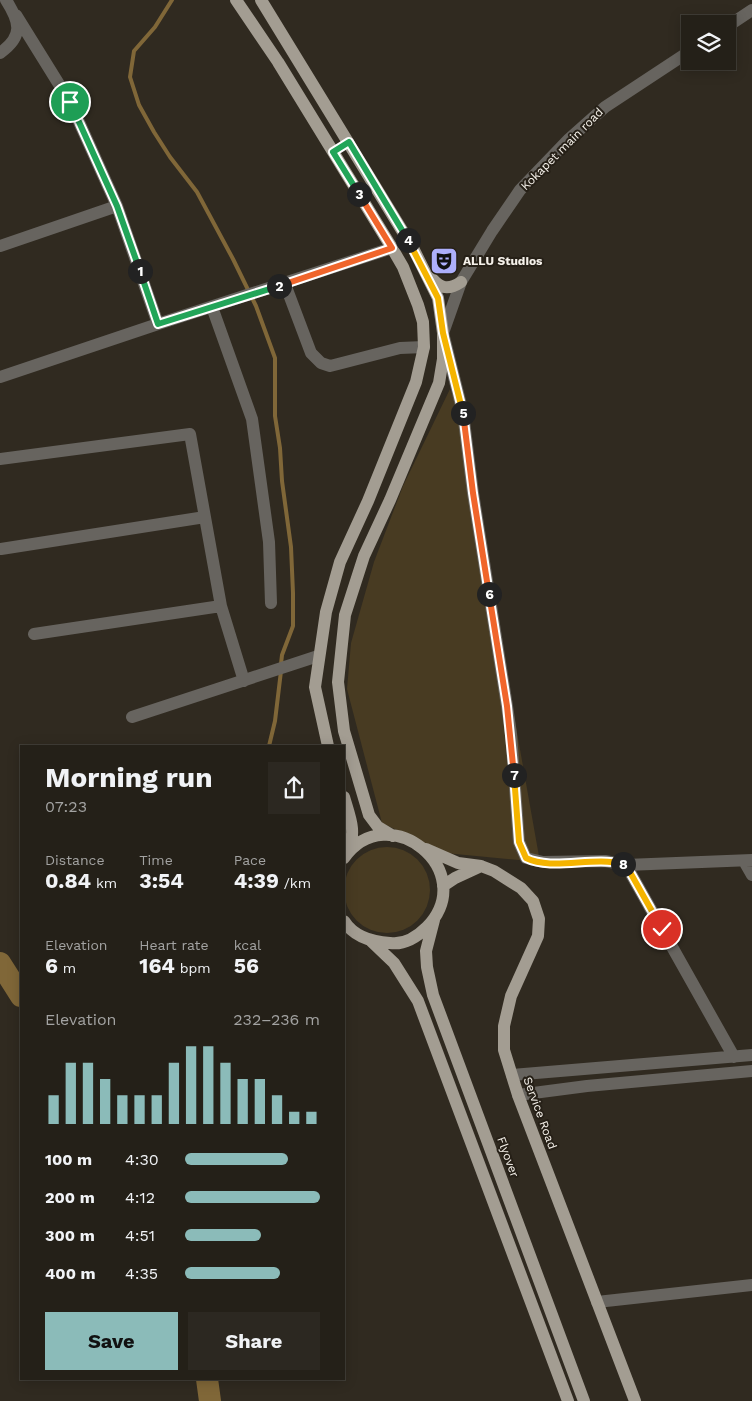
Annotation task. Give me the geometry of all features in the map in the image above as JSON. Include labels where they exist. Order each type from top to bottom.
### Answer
[{"type":"main road","points":[[236,0],[278,62],[392,248],[403,267],[423,322],[424,347],[416,382],[368,500],[340,562],[326,612],[315,686],[328,745]]},
{"type":"main road","points":[[261,0],[414,250],[438,298],[443,333],[443,359],[439,384],[364,556],[345,615],[338,682],[344,732],[370,815],[378,828],[393,836]]},
{"type":"main road","points":[[333,152],[349,142]]},
{"type":"main road","points":[[424,270],[436,284],[444,288],[453,287],[461,282]]},
{"type":"main road","points":[[345,800],[352,823],[353,837],[346,854]]},
{"type":"main road","points":[[346,854],[361,841],[376,835],[393,836]]},
{"type":"main road","name":"Service Road","points":[[393,836],[409,838],[426,849],[458,863],[481,866],[506,877],[521,888],[533,901],[539,918],[538,936],[511,996],[504,1026],[504,1050],[518,1095],[596,1302],[635,1397]]},
{"type":"main road","points":[[426,849],[434,859],[440,872],[443,886],[481,866]]},
{"type":"main road","name":"Flyover","points":[[443,886],[439,910],[434,920],[426,951],[427,967],[434,995],[584,1401]]},
{"type":"main road","points":[[372,942],[396,944],[418,937],[434,920]]},
{"type":"main road","points":[[345,922],[358,935],[372,942],[394,963],[418,1001],[568,1401]]},
{"type":"street","points":[[6,0],[70,102],[117,206],[158,324]]},
{"type":"street","points":[[736,21],[752,10]]},
{"type":"street","points":[[0,52],[15,39],[18,29],[16,15]]},
{"type":"street","name":"Kokapet main road","points":[[443,333],[461,282],[520,190],[569,139],[605,107],[681,57]]},
{"type":"street","points":[[0,246],[117,206]]},
{"type":"street","points":[[0,377],[392,248]]},
{"type":"street","points":[[285,284],[311,353],[321,363],[330,366],[400,348],[424,347]]},
{"type":"street","points":[[212,307],[252,419],[269,542],[271,603]]},
{"type":"street","points":[[443,333],[463,413],[473,493],[511,734],[519,842],[526,858],[551,863],[605,861],[626,865],[748,860],[752,876]]},
{"type":"street","points":[[0,459],[190,434],[221,606],[244,680]]},
{"type":"street","points":[[1,549],[205,518]]},
{"type":"street","points":[[34,634],[221,606]]},
{"type":"street","points":[[132,718],[318,656]]},
{"type":"street","points":[[626,865],[734,1057]]},
{"type":"street","points":[[512,1075],[752,1055]]},
{"type":"street","points":[[518,1095],[587,1086],[752,1071]]},
{"type":"street","points":[[596,1302],[752,1285]]},
{"type":"shaded area","points":[[450,389],[460,415],[540,862],[445,853],[382,823],[347,689],[351,643],[374,562],[403,486]]},
{"type":"shaded area","points":[[379,848],[395,848],[411,854],[423,866],[429,882],[429,898],[423,914],[411,926],[395,932],[379,932],[363,926],[351,914],[345,898],[345,882],[351,866],[363,854]]},
{"type":"waterway","points":[[172,0],[155,27],[134,51],[130,77],[139,105],[154,132],[170,157],[197,192],[233,259],[256,306],[275,358],[275,416],[291,547],[293,593],[293,626],[282,655],[281,664]]},
{"type":"waterway","points":[[269,745],[275,721],[281,671]]},
{"type":"waterway","points":[[0,963],[20,994]]},
{"type":"waterway","points":[[207,1380],[210,1401]]},
{"type":"place","name":"ALLU Studios","points":[[444,261]]},
{"type":"route","points":[[70,102],[117,206],[158,324],[237,300],[392,248],[333,152],[349,142],[414,250],[438,298],[443,333],[463,413],[473,493],[511,734],[521,848],[526,858],[543,862],[605,861],[626,865],[662,929]]}]
